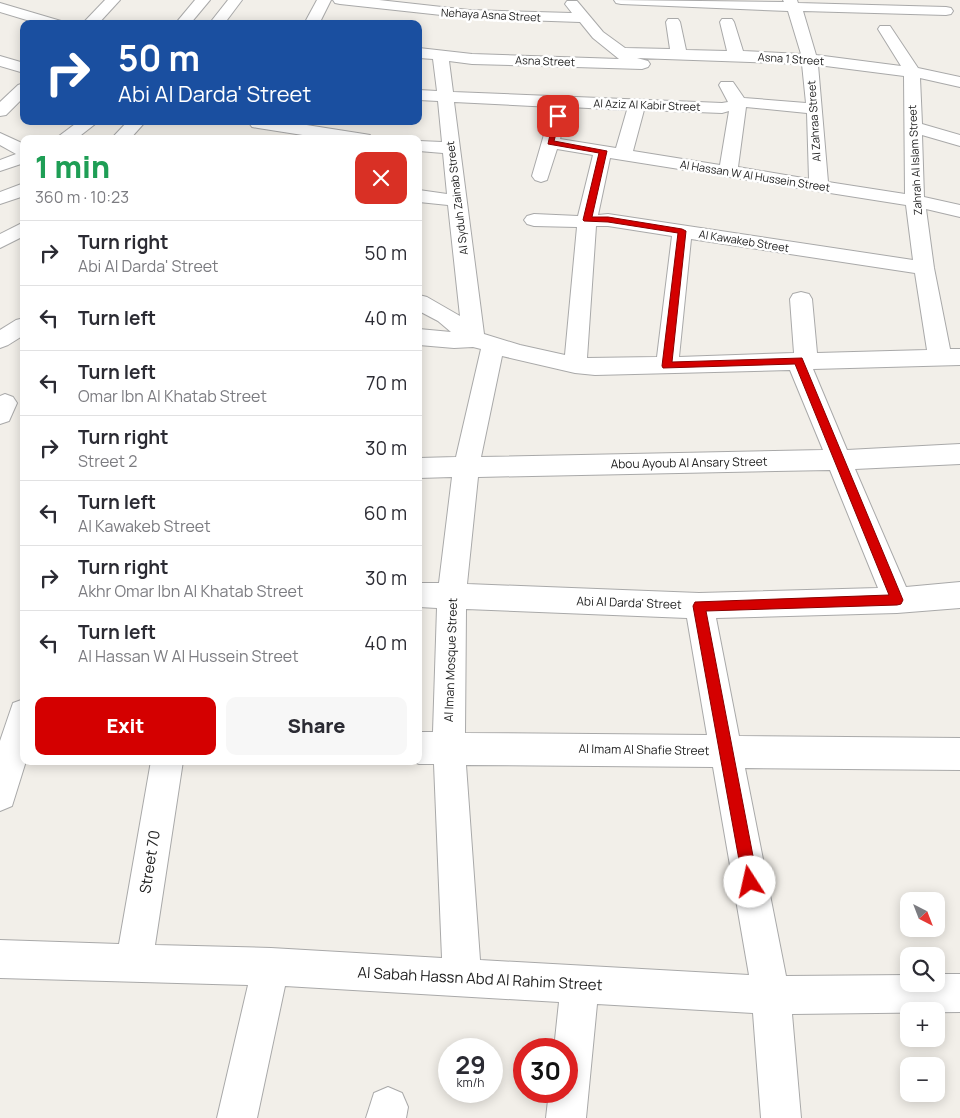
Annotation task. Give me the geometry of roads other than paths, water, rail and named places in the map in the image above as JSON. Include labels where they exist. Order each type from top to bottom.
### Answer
[{"type":"street","points":[[0,3],[6,0]]},
{"type":"street","points":[[94,20],[113,0]]},
{"type":"street","points":[[186,20],[203,0]]},
{"type":"street","points":[[219,20],[235,0]]},
{"type":"street","points":[[313,20],[324,0]]},
{"type":"street","name":"Nehaya Asna Street","points":[[340,0],[469,14],[582,18]]},
{"type":"street","points":[[570,0],[582,18],[598,35],[636,64]]},
{"type":"street","points":[[621,0],[870,5],[951,16],[936,0]]},
{"type":"street","name":"Al Zahraa Street","points":[[792,4],[804,32],[810,59],[819,186]]},
{"type":"street","points":[[0,7],[43,20]]},
{"type":"street","points":[[673,22],[676,59]]},
{"type":"street","points":[[727,22],[736,55]]},
{"type":"street","name":"Zahrah Al Islam Street","points":[[885,29],[912,72],[915,201],[924,268],[950,357]]},
{"type":"street","name":"Asna 1 Street","points":[[620,53],[676,59],[736,55],[810,59],[912,72],[960,82]]},
{"type":"street","name":"Asna Street","points":[[422,54],[472,59],[636,64],[676,59]]},
{"type":"street","name":"Al Syduh Zainab Street","points":[[441,57],[458,201],[483,342]]},
{"type":"street","points":[[0,61],[20,67]]},
{"type":"street","points":[[727,86],[738,103],[728,172]]},
{"type":"street","points":[[0,111],[20,92]]},
{"type":"street","name":"Al Aziz Al Kabir Street","points":[[422,95],[445,98],[722,108],[738,103],[754,102],[814,108]]},
{"type":"street","points":[[541,176],[562,102]]},
{"type":"street","points":[[575,365],[587,220],[613,153],[637,105]]},
{"type":"street","points":[[70,135],[85,125]]},
{"type":"street","points":[[124,135],[134,125]]},
{"type":"street","points":[[277,125],[339,135]]},
{"type":"street","points":[[913,128],[960,141]]},
{"type":"street","points":[[0,138],[20,149]]},
{"type":"street","name":"Al Hassan W Al Hussein Street","points":[[550,143],[915,201],[960,211]]},
{"type":"street","points":[[422,146],[452,148]]},
{"type":"street","points":[[0,166],[20,158]]},
{"type":"street","points":[[0,198],[20,190]]},
{"type":"street","points":[[422,196],[458,201]]},
{"type":"street","name":"Al Kawakeb Street","points":[[534,220],[568,222],[608,220],[924,268]]},
{"type":"street","points":[[0,242],[20,230]]},
{"type":"street","points":[[667,366],[682,231]]},
{"type":"street","points":[[802,299],[802,361],[839,460],[897,600]]},
{"type":"street","points":[[422,304],[446,316],[483,342]]},
{"type":"street","points":[[0,340],[20,327]]},
{"type":"street","points":[[422,336],[483,342],[519,353],[575,365],[616,367],[950,357]]},
{"type":"street","name":"Al Iman Mosque Street","points":[[462,978],[434,748],[466,468],[478,402],[483,342]]},
{"type":"street","name":"Abou Ayoub Al Ansary Street","points":[[422,468],[839,460],[960,454]]},
{"type":"street","name":"Abi Al Darda' Street","points":[[422,595],[699,606],[897,600],[960,595]]},
{"type":"street","points":[[699,606],[771,995],[781,1118]]},
{"type":"street","points":[[0,794],[15,739]]},
{"type":"street","name":"Al Imam Al Shafie Street","points":[[434,748],[960,754]]},
{"type":"street","name":"Street 70","points":[[134,963],[166,765]]},
{"type":"street","name":"Al Sabah Hassn Abd Al Rahim Street","points":[[0,959],[271,967],[771,995],[960,993]]},
{"type":"street","points":[[237,1118],[271,967]]},
{"type":"street","points":[[566,1118],[580,984]]}]
